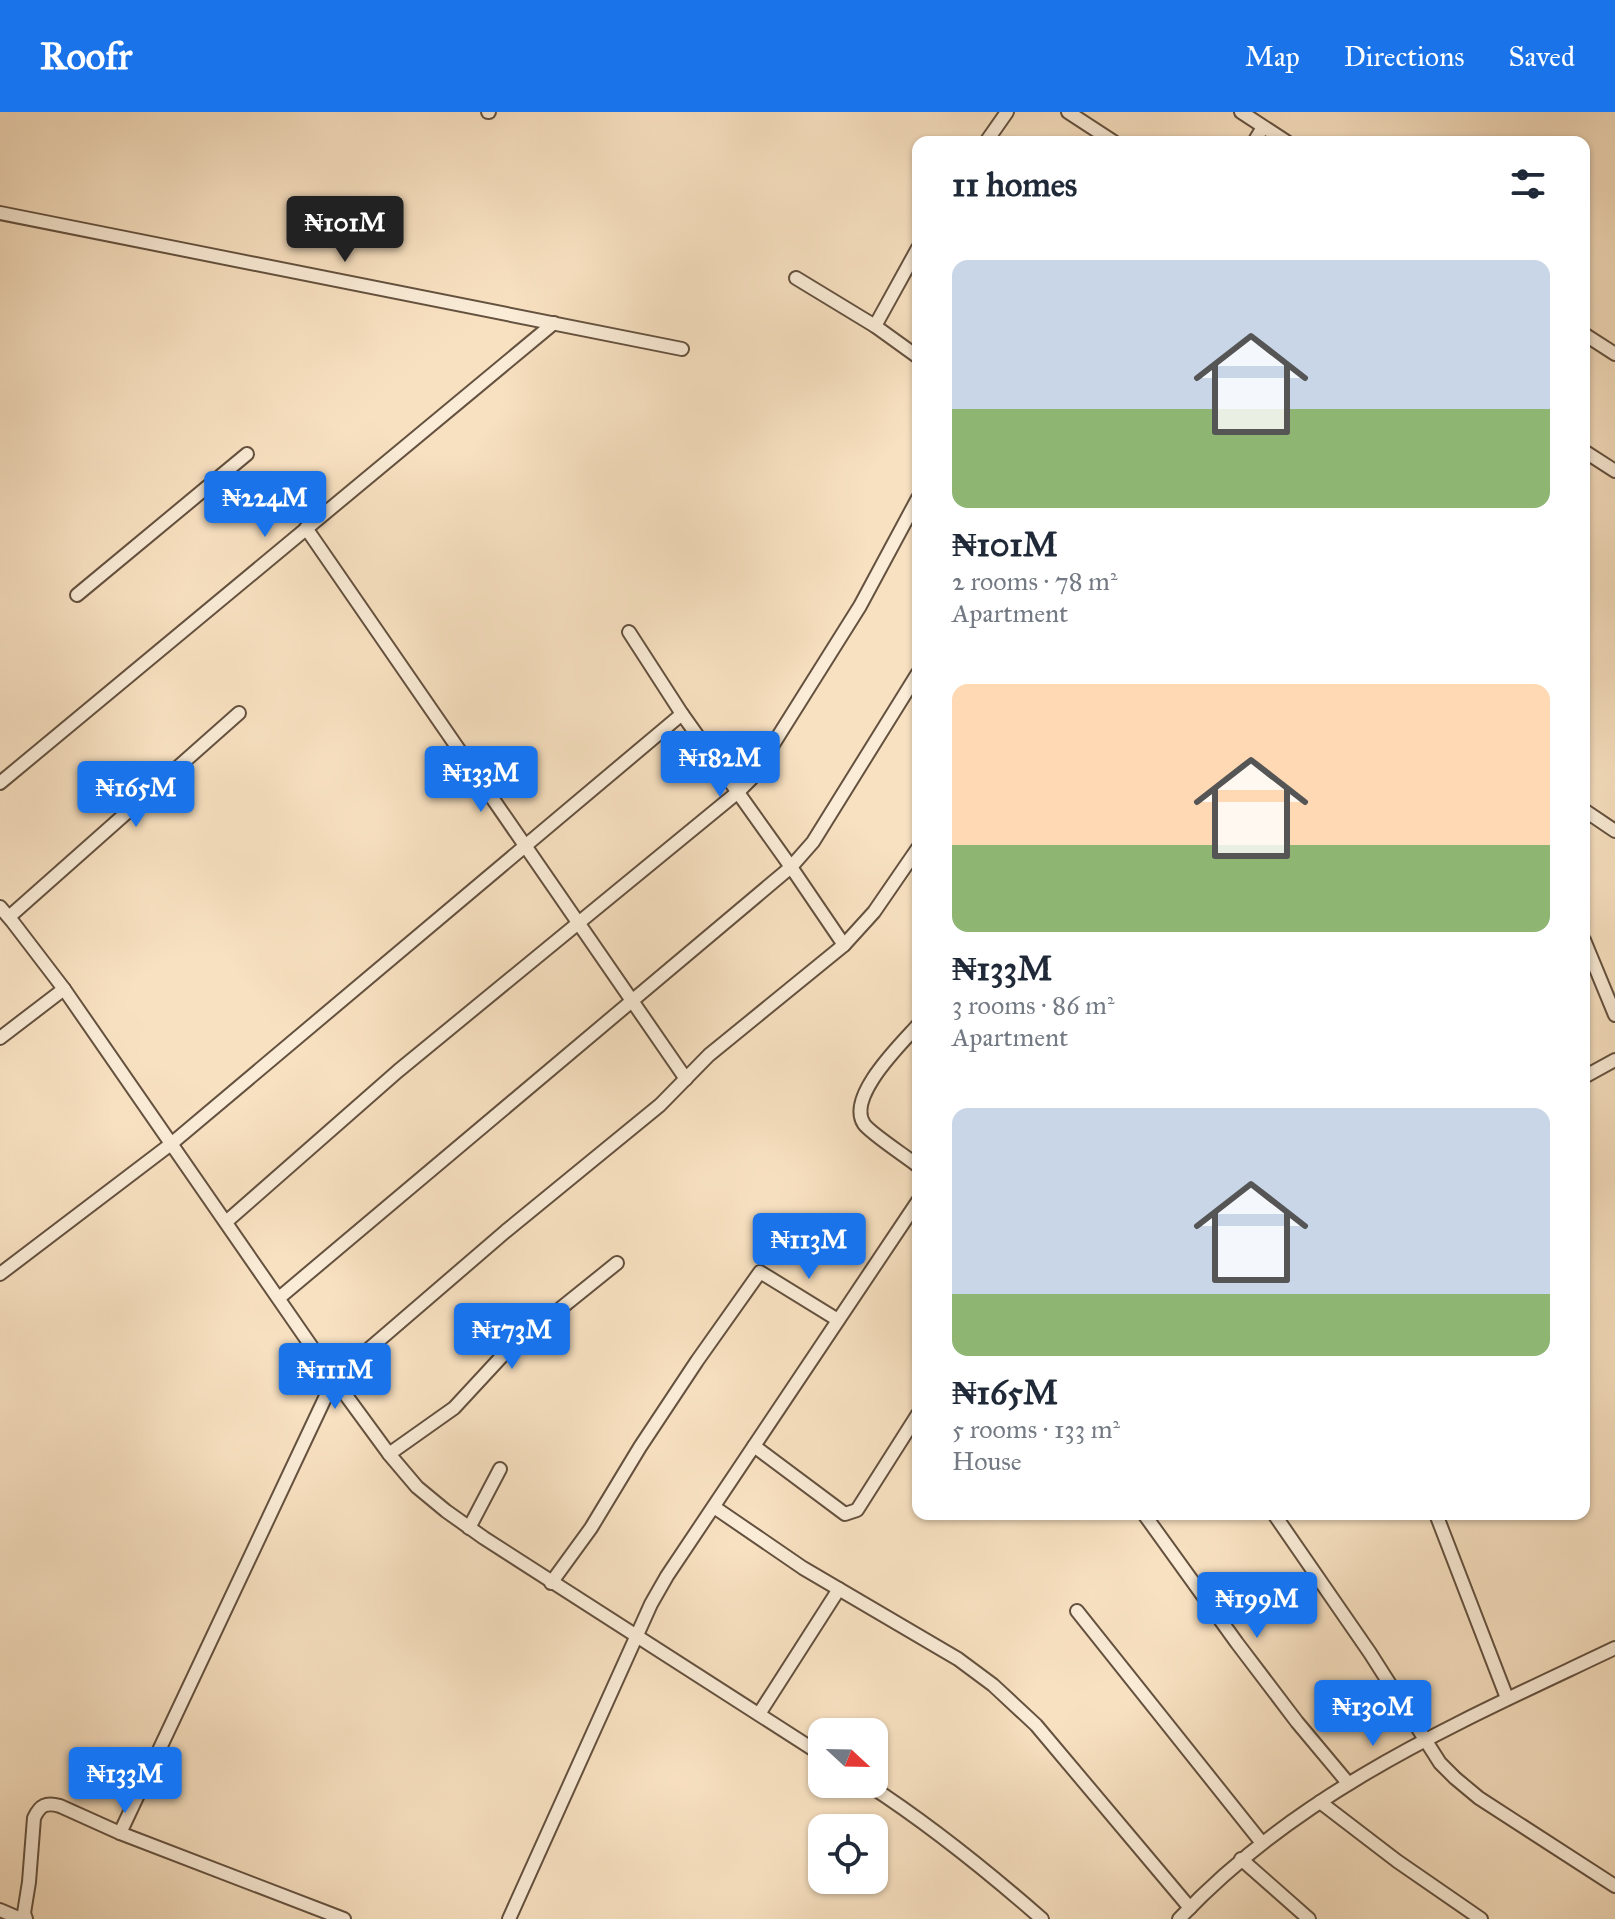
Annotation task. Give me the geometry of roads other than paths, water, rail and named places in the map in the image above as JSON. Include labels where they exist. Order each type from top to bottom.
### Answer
[{"type":"street","points":[[990,136],[1007,112]]},
{"type":"street","points":[[1068,112],[1105,136]]},
{"type":"street","points":[[1241,112],[1277,136]]},
{"type":"street","points":[[1258,136],[1263,127]]},
{"type":"street","points":[[0,213],[682,349]]},
{"type":"street","points":[[875,326],[912,259]]},
{"type":"street","points":[[796,278],[875,326],[912,353]]},
{"type":"street","points":[[0,783],[554,323]]},
{"type":"street","points":[[1590,338],[1615,354]]},
{"type":"street","points":[[77,595],[247,454]]},
{"type":"street","points":[[1590,455],[1615,471]]},
{"type":"street","points":[[226,1222],[398,1071],[752,778],[860,606],[912,509]]},
{"type":"street","points":[[306,528],[686,1079]]},
{"type":"street","points":[[629,632],[682,714],[844,945]]},
{"type":"street","points":[[279,1298],[791,867],[813,842],[912,683]]},
{"type":"street","points":[[239,713],[5,912],[64,989],[334,1379],[417,1487],[469,1528],[551,1583],[808,1746]]},
{"type":"street","points":[[0,1274],[171,1144],[682,714]]},
{"type":"street","points":[[1590,814],[1615,831]]},
{"type":"street","points":[[120,1833],[334,1379],[506,1231],[660,1105],[709,1055],[844,945],[874,912],[912,857]]},
{"type":"street","points":[[1590,955],[1615,1015]]},
{"type":"street","points":[[0,1038],[64,989]]},
{"type":"street","points":[[912,1031],[879,1067],[866,1091],[860,1113],[864,1125],[912,1161]]},
{"type":"street","points":[[1590,1074],[1615,1060]]},
{"type":"street","points":[[509,1919],[651,1604],[912,1210]]},
{"type":"street","points":[[389,1454],[454,1408],[504,1354],[617,1263]]},
{"type":"street","points":[[551,1583],[591,1528],[697,1361],[760,1272],[838,1320]]},
{"type":"street","points":[[754,1446],[845,1514],[857,1510],[912,1423]]},
{"type":"street","points":[[469,1528],[500,1469]]},
{"type":"street","points":[[714,1507],[803,1568],[958,1659],[993,1685],[1036,1725],[1190,1908]]},
{"type":"street","points":[[1148,1520],[1237,1643],[1348,1783]]},
{"type":"street","points":[[1278,1520],[1370,1653],[1440,1763],[1479,1798],[1615,1886]]},
{"type":"street","points":[[1438,1520],[1507,1698]]},
{"type":"street","points":[[759,1714],[839,1589]]},
{"type":"street","points":[[1077,1611],[1262,1843]]},
{"type":"street","points":[[1179,1919],[1241,1859],[1348,1783],[1424,1739],[1615,1648]]},
{"type":"street","points":[[888,1798],[999,1881],[1042,1919]]},
{"type":"street","points":[[1320,1802],[1386,1853],[1481,1919]]},
{"type":"street","points":[[0,1910],[24,1919],[34,1818],[42,1805],[51,1803],[120,1833],[344,1919]]},
{"type":"street","points":[[1241,1859],[1309,1919]]}]
